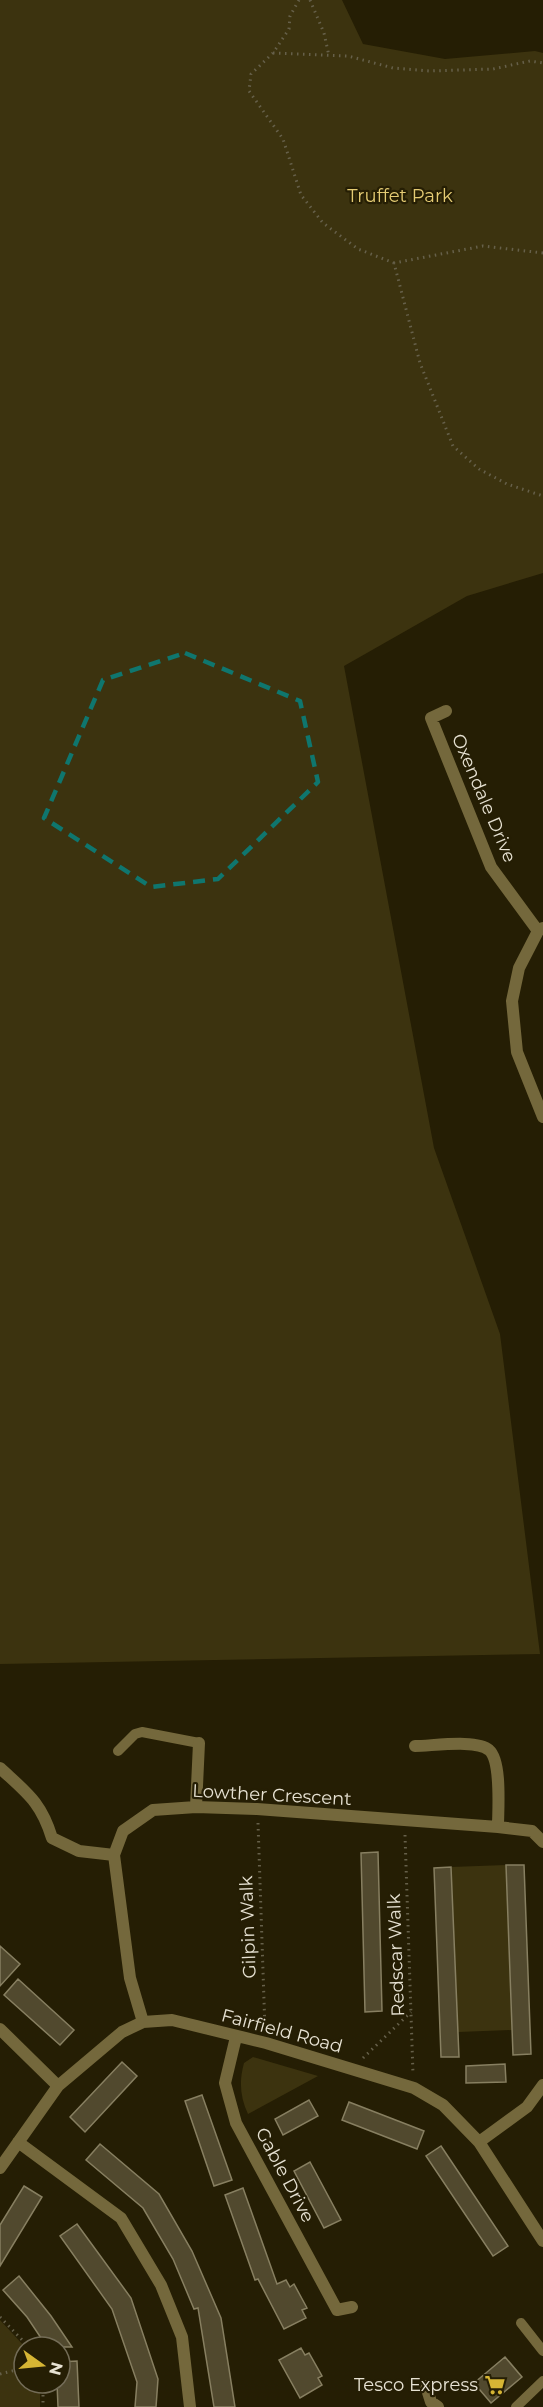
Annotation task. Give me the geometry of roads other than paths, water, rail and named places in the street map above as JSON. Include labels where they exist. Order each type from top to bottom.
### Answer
[{"type":"street","name":"Oxendale Drive","points":[[446,711],[431,718],[490,867],[541,929]]},
{"type":"street","points":[[541,929],[519,968],[512,1001],[517,1052],[543,1117]]},
{"type":"street","points":[[196,1806],[199,1743]]},
{"type":"street","points":[[416,1746],[475,1744],[489,1750],[497,1763],[498,1827]]},
{"type":"street","points":[[0,1768],[36,1802],[46,1818],[52,1839],[79,1851],[114,1855],[130,1978],[143,2022]]},
{"type":"street","name":"Lowther Crescent","points":[[114,1855],[123,1832],[153,1810],[196,1806],[498,1827],[532,1831],[543,1842]]},
{"type":"street","name":"Fairfield Road","points":[[0,2168],[58,2086],[122,2032],[143,2022],[172,2020],[266,2043],[414,2088],[443,2104],[479,2142],[543,2241]]},
{"type":"street","points":[[0,2029],[58,2086]]},
{"type":"street","name":"Gable Drive","points":[[236,2037],[225,2083],[236,2122],[337,2310],[352,2307]]},
{"type":"street","points":[[479,2142],[527,2107],[543,2085]]},
{"type":"street","points":[[18,2142],[121,2218],[161,2285],[182,2337],[190,2407]]},
{"type":"street","points":[[426,2386],[432,2406]]},
{"type":"lane","points":[[118,1751],[135,1734],[142,1732],[199,1743]]},
{"type":"lane","points":[[521,2323],[543,2351]]},
{"type":"lane","points":[[516,2407],[543,2381]]},
{"type":"place","name":"Tesco Express","points":[[495,2385]]},
{"type":"park label","name":"Truffet Park","points":[[400,196]]}]
